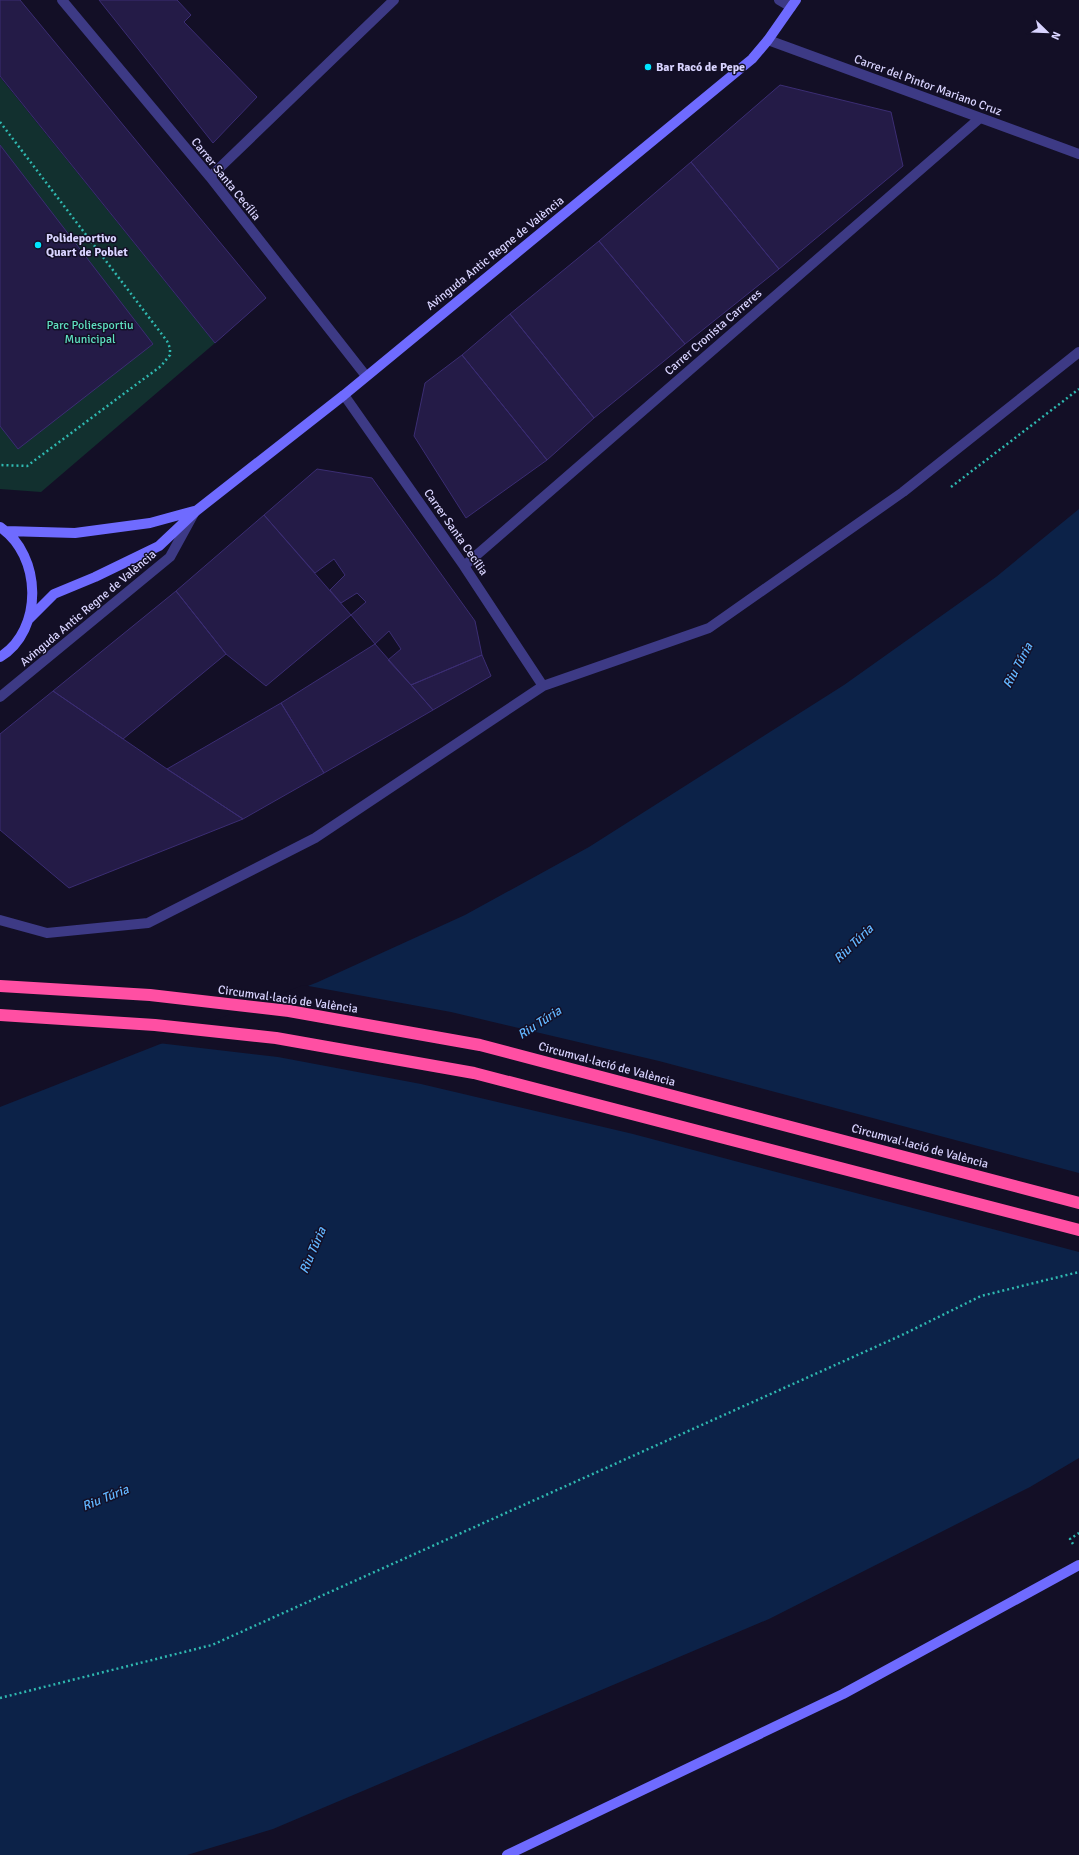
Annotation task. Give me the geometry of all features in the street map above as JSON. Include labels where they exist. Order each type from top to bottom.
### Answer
[{"type":"highway","name":"Circumval·lació de València","points":[[0,986],[150,996],[289,1011],[480,1045],[1079,1203]]},
{"type":"highway","points":[[0,1015],[155,1025],[276,1038],[474,1073],[1079,1230]]},
{"type":"street","name":"Carrer Santa Cecília","points":[[62,0],[210,177],[366,376]]},
{"type":"street","points":[[210,177],[394,0]]},
{"type":"street","points":[[779,0],[793,4]]},
{"type":"street","name":"Avinguda Antic Regne de València","points":[[28,620],[54,594],[95,577],[159,546],[196,511],[344,395],[752,59],[768,40],[793,4]]},
{"type":"street","name":"Carrer del Pintor Mariano Cruz","points":[[768,40],[1079,154]]},
{"type":"street","name":"Carrer Cronista Carreres","points":[[464,566],[980,118]]},
{"type":"street","points":[[0,920],[47,933],[148,923],[315,838],[542,686],[709,628],[904,492],[1079,352]]},
{"type":"street","name":"Carrer Santa Cecília","points":[[344,395],[464,566],[542,686]]},
{"type":"street","name":"Avinguda Antic Regne de València","points":[[3,529],[75,533],[150,524],[196,511]]},
{"type":"street","name":"Avinguda Antic Regne de València","points":[[0,697],[170,557],[196,511]]},
{"type":"street","points":[[0,657],[18,639],[28,620],[32,596],[30,572],[21,550],[3,529]]},
{"type":"street","points":[[507,1855],[843,1694],[1079,1565]]},
{"type":"path","points":[[0,122],[167,341],[170,348],[170,355],[161,366],[27,466],[0,465]]},
{"type":"path","points":[[0,1698],[212,1645],[902,1335],[981,1296],[1079,1272]]},
{"type":"path","points":[[1070,1539],[1079,1533]]},
{"type":"green space","name":"Parc Poliesportiu Municipal","points":[[0,77],[215,343],[41,492],[0,489]]},
{"type":"water","name":"Riu Túria","points":[[1079,509],[1079,1458],[1030,1487],[769,1619],[273,1829],[187,1855],[0,1855],[0,1107],[318,982],[465,915],[589,847],[844,685],[996,577]]},
{"type":"pier","points":[[303,985],[451,1012],[659,1061],[1079,1173],[1079,1252],[633,1134],[421,1084],[278,1057],[158,1043]]},
{"type":"building","points":[[0,0],[20,0],[266,298],[215,343],[0,76]]},
{"type":"building","points":[[99,0],[177,0],[191,15],[184,22],[257,97],[213,143]]},
{"type":"building","points":[[780,85],[891,112],[903,166],[779,269],[691,162]]},
{"type":"building","name":"Polideportivo Quart de Poblet","points":[[0,145],[153,344],[18,449],[0,426]]},
{"type":"building","points":[[691,162],[779,269],[685,344],[599,241]]},
{"type":"building","points":[[599,241],[685,344],[594,418],[510,314]]},
{"type":"building","points":[[510,314],[594,418],[547,460],[462,355]]},
{"type":"building","points":[[462,355],[547,460],[466,518],[414,436],[425,383]]},
{"type":"building","points":[[317,469],[372,478],[475,621],[482,655],[411,685],[388,660],[401,649],[389,631],[375,644],[351,615],[366,602],[357,593],[341,603],[330,590],[345,575],[334,559],[315,573],[264,515]]},
{"type":"building","points":[[264,515],[351,615],[266,686],[226,654],[176,591]]},
{"type":"building","points":[[176,591],[226,654],[123,739],[53,691]]},
{"type":"building","points":[[375,644],[433,710],[324,773],[281,703]]},
{"type":"building","points":[[482,655],[491,676],[433,710],[411,685]]},
{"type":"building","points":[[53,691],[243,819],[69,888],[0,830],[0,734]]},
{"type":"building","points":[[281,703],[324,773],[243,819],[167,769]]},
{"type":"place","name":"Bar Racó de Pepe","points":[[648,67]]},
{"type":"place","name":"Polideportivo Quart de Poblet","points":[[38,245]]}]
